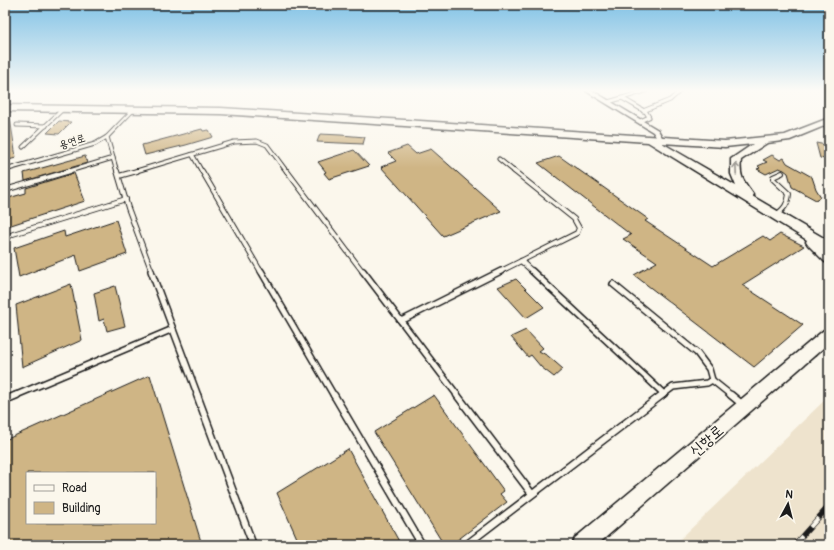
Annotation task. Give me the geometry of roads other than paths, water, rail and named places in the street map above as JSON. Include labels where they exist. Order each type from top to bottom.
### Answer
[{"type":"street","points":[[308,117],[725,144],[787,138],[829,121]]},
{"type":"street","points":[[631,117],[656,131],[660,140]]},
{"type":"street","points":[[649,139],[829,247]]},
{"type":"street","points":[[754,202],[739,185],[735,171],[736,159],[766,141]]},
{"type":"street","points":[[796,227],[829,259]]},
{"type":"street","name":"신항로","points":[[582,545],[829,334]]},
{"type":"lane","points":[[23,147],[55,117]]},
{"type":"lane","name":"용연로","points":[[5,170],[95,144],[106,137],[126,117]]},
{"type":"lane","points":[[640,122],[649,117]]},
{"type":"lane","points":[[17,125],[46,126]]},
{"type":"lane","points":[[106,137],[126,199],[172,329],[253,545]]},
{"type":"lane","points":[[119,176],[239,141],[257,141],[266,145],[532,494]]},
{"type":"lane","points":[[192,154],[422,545]]},
{"type":"lane","points":[[5,190],[113,158]]},
{"type":"lane","points":[[401,321],[577,232],[579,228],[574,219],[499,159]]},
{"type":"lane","points":[[776,215],[788,205],[789,194],[773,179],[782,173]]},
{"type":"lane","points":[[5,239],[13,234],[126,199]]},
{"type":"lane","points":[[521,260],[664,394]]},
{"type":"lane","points":[[613,284],[697,353],[712,374],[712,380]]},
{"type":"lane","points":[[5,400],[172,329]]},
{"type":"lane","points":[[466,545],[673,387],[707,383],[712,380]]},
{"type":"lane","points":[[712,380],[745,406]]},
{"type":"railway","points":[[794,545],[829,506]]}]
